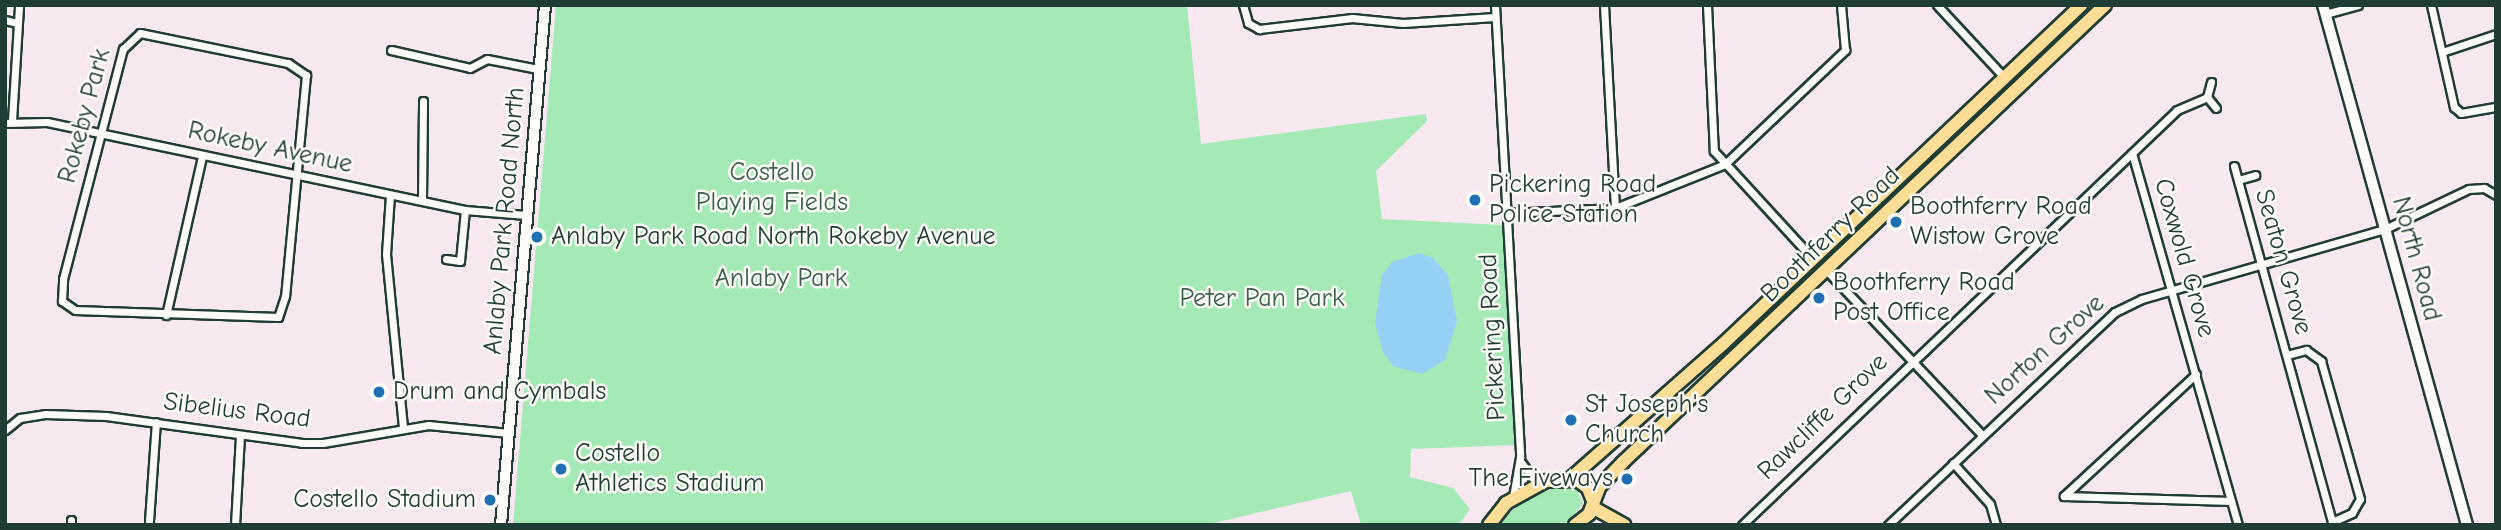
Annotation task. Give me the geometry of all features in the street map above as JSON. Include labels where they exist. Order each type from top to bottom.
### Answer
[{"type":"main road","name":"Boothferry Road","points":[[1571,478],[1724,343],[2081,5]]},
{"type":"main road","name":"Boothferry Road","points":[[1575,525],[1592,504],[1600,486],[1623,463],[2102,6]]},
{"type":"main road","points":[[1479,525],[1491,522],[1513,497],[1537,484],[1571,478],[1583,483],[1592,504],[1624,525]]},
{"type":"street","points":[[9,122],[19,5]]},
{"type":"street","name":"Anlaby Park Road North","points":[[501,525],[545,5]]},
{"type":"street","points":[[1243,5],[1248,23],[1259,29],[1352,18],[1402,23],[1495,17]]},
{"type":"street","name":"Pickering Road","points":[[1494,5],[1520,457],[1513,497]]},
{"type":"street","points":[[1604,5],[1615,208]]},
{"type":"street","points":[[1707,5],[1714,151],[1812,258]]},
{"type":"street","points":[[1507,213],[1615,208],[1725,164],[1845,50],[1841,5]]},
{"type":"street","points":[[1937,5],[2004,77]]},
{"type":"street","points":[[2324,10],[2358,5]]},
{"type":"street","points":[[2431,5],[2454,107],[2461,113],[2496,107]]},
{"type":"street","name":"North Road","points":[[2324,10],[2468,525]]},
{"type":"street","points":[[5,20],[17,23]]},
{"type":"street","points":[[2442,52],[2496,34]]},
{"type":"street","name":"Rokeby Park","points":[[150,35],[288,63],[306,75],[285,296],[278,317],[75,310],[62,301],[63,279],[102,134],[123,49],[131,37],[150,35]]},
{"type":"street","points":[[391,50],[470,68],[487,60],[538,69]]},
{"type":"street","points":[[2211,82],[2207,97],[2216,108]]},
{"type":"street","name":"Rawcliffe Grove","points":[[1742,525],[2177,110],[2207,97]]},
{"type":"street","points":[[422,101],[422,200]]},
{"type":"street","name":"Rokeby Avenue","points":[[9,122],[47,122],[465,210],[526,215]]},
{"type":"street","name":"Coxwold Grove","points":[[2132,153],[2174,291],[2238,525]]},
{"type":"street","points":[[166,315],[202,156]]},
{"type":"street","name":"Seaton Grove","points":[[2234,166],[2332,523],[2352,513],[2360,499],[2321,361],[2306,350],[2287,355]]},
{"type":"street","name":"Seaton Grove","points":[[2238,180],[2255,175]]},
{"type":"street","name":"Norton Grove","points":[[1888,525],[2115,312],[2174,291],[2385,229],[2469,188],[2484,188],[2496,195]]},
{"type":"street","points":[[390,195],[386,254],[403,428]]},
{"type":"street","points":[[446,259],[460,261],[465,210]]},
{"type":"street","points":[[1827,271],[1982,435]]},
{"type":"street","name":"Coxwold Grove","points":[[2196,374],[2064,496],[2231,501]]},
{"type":"street","name":"Sibelius Road","points":[[5,430],[20,418],[45,414],[156,422],[240,435],[323,443],[429,425],[509,433]]},
{"type":"street","points":[[149,521],[156,422]]},
{"type":"street","points":[[235,525],[240,435]]},
{"type":"street","name":"Pickering Road","points":[[1520,457],[1524,469],[1537,484]]},
{"type":"street","points":[[1953,463],[1990,504],[1996,525]]},
{"type":"green space","name":"Anlaby Park","points":[[556,5],[1187,5],[1201,144],[1426,114],[1427,121],[1376,171],[1382,219],[1503,225],[1518,445],[1411,449],[1410,477],[1453,488],[1470,509],[1461,522],[1450,525],[1361,525],[1351,491],[1205,525],[513,525]]},
{"type":"green space","points":[[1569,487],[1577,490],[1583,503],[1569,521],[1561,525],[1498,525],[1523,500],[1546,489]]},
{"type":"water","points":[[1419,253],[1433,258],[1448,276],[1457,321],[1445,360],[1422,374],[1393,366],[1383,352],[1375,323],[1382,275],[1392,262]]},
{"type":"place","name":"Pickering Road Police Station","points":[[1475,200]]},
{"type":"place","name":"Boothferry Road Wistow Grove","points":[[1896,222]]},
{"type":"place","name":"Anlaby Park Road North Rokeby Avenue","points":[[537,237]]},
{"type":"place","name":"Boothferry Road Post Office","points":[[1819,298]]},
{"type":"place","name":"Drum and Cymbals","points":[[379,392]]},
{"type":"place","name":"St Joseph's Church","points":[[1571,420]]},
{"type":"place","name":"Costello Athletics Stadium","points":[[561,469]]},
{"type":"place","name":"The Fiveways","points":[[1627,479]]},
{"type":"place","name":"Costello Stadium","points":[[490,500]]},
{"type":"park label","name":"Costello Playing Fields","points":[[772,188]]},
{"type":"park label","name":"Peter Pan Park","points":[[1262,299]]}]
